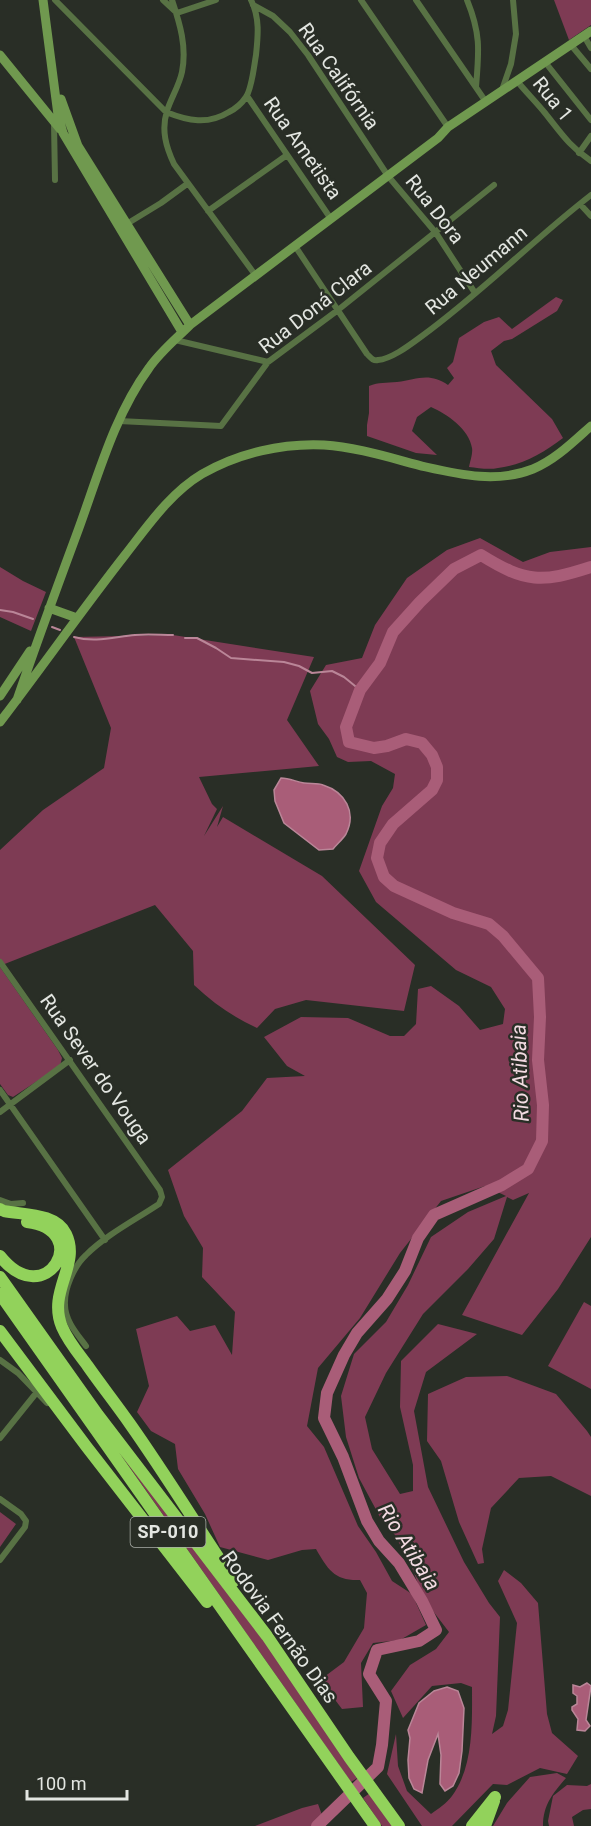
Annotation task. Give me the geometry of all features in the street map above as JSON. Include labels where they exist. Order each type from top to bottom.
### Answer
[{"type":"highway","points":[[0,1209],[45,1217],[57,1223],[65,1231],[69,1243],[70,1259],[58,1300],[58,1315],[63,1329],[131,1425],[236,1584],[267,1636]]},
{"type":"highway","points":[[0,1216],[17,1221],[38,1223],[48,1228],[54,1234],[61,1249],[56,1264],[49,1271],[35,1277],[24,1276],[16,1272],[0,1256]]},
{"type":"highway","name":"Rodovia Fernão Dias","points":[[0,1277],[98,1415],[267,1636],[399,1826]]},
{"type":"highway","name":"Rodovia Fernão Dias","points":[[0,1294],[372,1822]]},
{"type":"highway","points":[[0,1331],[204,1598],[248,1648]]},
{"type":"highway","points":[[472,1826],[495,1797],[485,1826]]},
{"type":"main road","points":[[43,0],[57,94],[56,118]]},
{"type":"main road","points":[[17,700],[119,421],[149,368],[190,325],[332,219],[448,128],[587,34]]},
{"type":"main road","points":[[0,55],[78,146],[182,332]]},
{"type":"main road","points":[[55,81],[66,130]]},
{"type":"main road","points":[[40,104],[50,104],[57,94]]},
{"type":"main road","points":[[124,225],[190,325]]},
{"type":"main road","points":[[0,722],[156,516],[200,475],[225,462],[248,454],[294,445],[326,445],[462,475],[488,477],[509,475],[533,469],[557,455],[591,426]]},
{"type":"main road","points":[[49,608],[77,618]]},
{"type":"main road","points":[[0,696],[38,638]]},
{"type":"street","points":[[55,0],[166,112],[201,122],[219,118],[236,108],[247,96],[255,65],[259,29],[252,2]]},
{"type":"street","points":[[163,0],[177,14]]},
{"type":"street","points":[[172,0],[182,33],[184,52],[182,74],[166,112],[163,131],[166,148],[188,184],[256,276]]},
{"type":"street","points":[[177,14],[216,0]]},
{"type":"street","points":[[362,0],[448,128]]},
{"type":"street","points":[[416,0],[486,102]]},
{"type":"street","points":[[467,0],[478,38],[476,87]]},
{"type":"street","points":[[502,91],[511,64],[516,34],[513,0]]},
{"type":"street","name":"Rua Califórnia","points":[[252,2],[273,16],[290,32],[308,55],[388,176]]},
{"type":"street","points":[[587,34],[591,48]]},
{"type":"street","points":[[571,45],[591,69]]},
{"type":"street","points":[[545,62],[591,120]]},
{"type":"street","name":"Rua 1","points":[[517,81],[562,136],[591,161]]},
{"type":"street","name":"Rua Ametista","points":[[247,96],[332,219]]},
{"type":"street","points":[[55,180],[56,118]]},
{"type":"street","points":[[579,153],[591,136]]},
{"type":"street","points":[[208,211],[287,155]]},
{"type":"street","name":"Rua Dora","points":[[388,176],[436,233],[475,293]]},
{"type":"street","points":[[124,225],[162,203],[188,184]]},
{"type":"street","name":"Rua Doná Clara","points":[[119,421],[221,426],[268,362],[338,310],[494,185]]},
{"type":"street","name":"Rua Neumann","points":[[338,310],[371,359],[376,361],[398,353],[475,293],[591,195]]},
{"type":"street","points":[[580,204],[591,216]]},
{"type":"street","points":[[295,246],[338,310]]},
{"type":"street","points":[[175,340],[268,362]]},
{"type":"street","name":"Rua Sever do Vouga","points":[[0,962],[160,1190],[162,1197],[159,1204],[105,1240]]},
{"type":"street","points":[[0,1112],[70,1060]]},
{"type":"street","points":[[0,1090],[105,1240],[86,1254],[80,1262],[67,1290],[64,1306],[73,1329],[86,1346]]},
{"type":"street","points":[[0,1200],[11,1204],[23,1203]]},
{"type":"street","points":[[0,1360],[18,1372],[86,1446]]},
{"type":"street","points":[[0,1438],[37,1392]]},
{"type":"street","points":[[0,1499],[21,1514],[26,1521],[25,1527],[0,1560]]},
{"type":"shaded area","points":[[554,0],[591,0],[591,25],[569,40]]},
{"type":"shaded area","points":[[556,297],[563,300],[557,311],[512,339],[504,341],[491,351],[496,365],[552,419],[563,438],[524,461],[487,469],[469,467],[472,450],[467,435],[450,418],[431,407],[417,417],[412,431],[437,455],[416,453],[367,436],[369,386],[423,378],[435,379],[448,385],[454,378],[447,368],[453,362],[459,338],[484,322],[499,317],[512,329]]},
{"type":"shaded area","points":[[480,538],[523,562],[550,552],[591,547],[591,1237],[558,1289],[522,1335],[462,1315],[529,1193],[513,1200],[507,1197],[494,1239],[423,1314],[386,1373],[365,1417],[372,1449],[400,1494],[413,1491],[413,1465],[400,1407],[401,1361],[438,1324],[477,1334],[426,1372],[414,1411],[428,1487],[464,1562],[500,1617],[496,1716],[492,1734],[503,1726],[508,1710],[517,1623],[498,1581],[504,1570],[521,1583],[538,1603],[547,1714],[552,1733],[578,1756],[567,1774],[540,1768],[507,1785],[493,1784],[452,1826],[422,1826],[387,1774],[396,1734],[398,1766],[407,1791],[431,1814],[452,1796],[464,1771],[470,1743],[472,1687],[461,1683],[432,1686],[403,1718],[391,1691],[410,1665],[436,1649],[449,1632],[423,1598],[413,1570],[395,1535],[380,1517],[359,1478],[346,1437],[341,1396],[354,1354],[386,1322],[408,1285],[431,1237],[468,1212],[506,1196],[485,1186],[441,1201],[400,1253],[360,1318],[318,1368],[307,1426],[324,1447],[358,1526],[392,1581],[412,1594],[426,1625],[400,1640],[373,1643],[361,1663],[363,1707],[342,1709],[320,1680],[344,1662],[364,1628],[367,1593],[360,1580],[344,1579],[333,1573],[316,1549],[302,1550],[268,1560],[220,1547],[205,1514],[178,1469],[175,1444],[151,1431],[137,1412],[149,1386],[136,1329],[177,1316],[190,1331],[215,1325],[232,1355],[235,1312],[202,1277],[203,1248],[184,1216],[168,1170],[242,1111],[267,1078],[305,1076],[287,1066],[264,1037],[301,1017],[348,1018],[390,1036],[404,1036],[416,1024],[418,989],[431,986],[459,1006],[480,1030],[503,1024],[505,1009],[491,987],[456,970],[376,902],[359,871],[382,806],[393,788],[395,774],[371,761],[348,762],[337,757],[329,739],[318,724],[310,691],[326,665],[362,658],[375,625],[407,578],[447,550]]},
{"type":"shaded area","points":[[0,567],[46,592],[31,631],[0,617]]},
{"type":"shaded area","points":[[173,635],[314,657],[287,720],[319,766],[199,777],[212,804],[217,809],[204,836],[223,806],[217,827],[223,817],[322,876],[415,965],[404,1011],[306,1000],[275,1009],[257,1028],[224,1009],[194,985],[193,951],[155,905],[2,965],[0,961],[0,850],[43,810],[104,768],[111,728],[74,637]]},
{"type":"shaded area","points":[[281,778],[323,785],[331,788],[343,798],[349,811],[349,826],[345,836],[333,849],[319,850],[284,823],[275,801],[274,790]]},
{"type":"shaded area","points":[[0,967],[62,1058],[60,1066],[13,1097],[8,1095],[0,1084]]},
{"type":"shaded area","points":[[584,1302],[591,1306],[591,1389],[548,1366]]},
{"type":"shaded area","points":[[507,1376],[556,1394],[587,1431],[591,1437],[591,1496],[551,1476],[519,1478],[491,1508],[482,1549],[484,1563],[478,1564],[459,1522],[441,1461],[427,1441],[428,1394],[466,1377]]},
{"type":"shaded area","points":[[107,1435],[267,1645],[359,1777],[351,1782]]},
{"type":"shaded area","points":[[0,1512],[16,1524],[0,1547]]},
{"type":"shaded area","points":[[587,1683],[591,1686],[586,1720],[590,1726],[585,1731],[577,1730],[578,1719],[572,1710],[572,1707],[577,1704],[573,1685],[580,1687]]},
{"type":"shaded area","points":[[447,1687],[458,1691],[464,1708],[459,1773],[453,1786],[445,1791],[440,1784],[441,1755],[438,1734],[428,1760],[422,1793],[414,1789],[409,1778],[410,1738],[408,1730],[419,1703],[434,1691]]},
{"type":"shaded area","points":[[557,1773],[566,1778],[547,1806],[543,1826],[493,1826],[507,1803],[530,1777]]},
{"type":"shaded area","points":[[591,1784],[591,1809],[583,1810],[572,1817],[574,1826],[549,1826],[553,1796],[567,1785],[587,1786]]},
{"type":"shaded area","points":[[370,1793],[393,1826],[382,1826],[363,1798]]},
{"type":"shaded area","points":[[318,1804],[326,1826],[255,1826],[302,1808]]},
{"type":"waterway","name":"Rio Atibaia","points":[[317,1826],[378,1767],[386,1701],[369,1674],[377,1650],[419,1641],[436,1630],[399,1563],[379,1541],[367,1521],[343,1457],[324,1418],[327,1393],[357,1333],[387,1299],[405,1271],[418,1238],[434,1215],[502,1185],[528,1169],[542,1141],[543,1105],[538,1060],[540,1017],[538,978],[503,936],[489,924],[453,913],[394,886],[384,877],[377,858],[380,843],[393,824],[432,790],[437,780],[437,767],[432,755],[422,743],[406,739],[374,748],[349,742],[346,727],[360,690],[380,663],[393,632],[454,569],[481,555],[510,571],[534,578],[559,576],[591,567]]},
{"type":"waterway","points":[[0,610],[33,619]]},
{"type":"waterway","points":[[52,627],[60,630]]},
{"type":"waterway","points":[[74,637],[97,640],[135,635],[173,635]]},
{"type":"waterway","points":[[185,638],[197,638],[231,658],[284,662],[312,673],[332,671],[360,690]]}]
